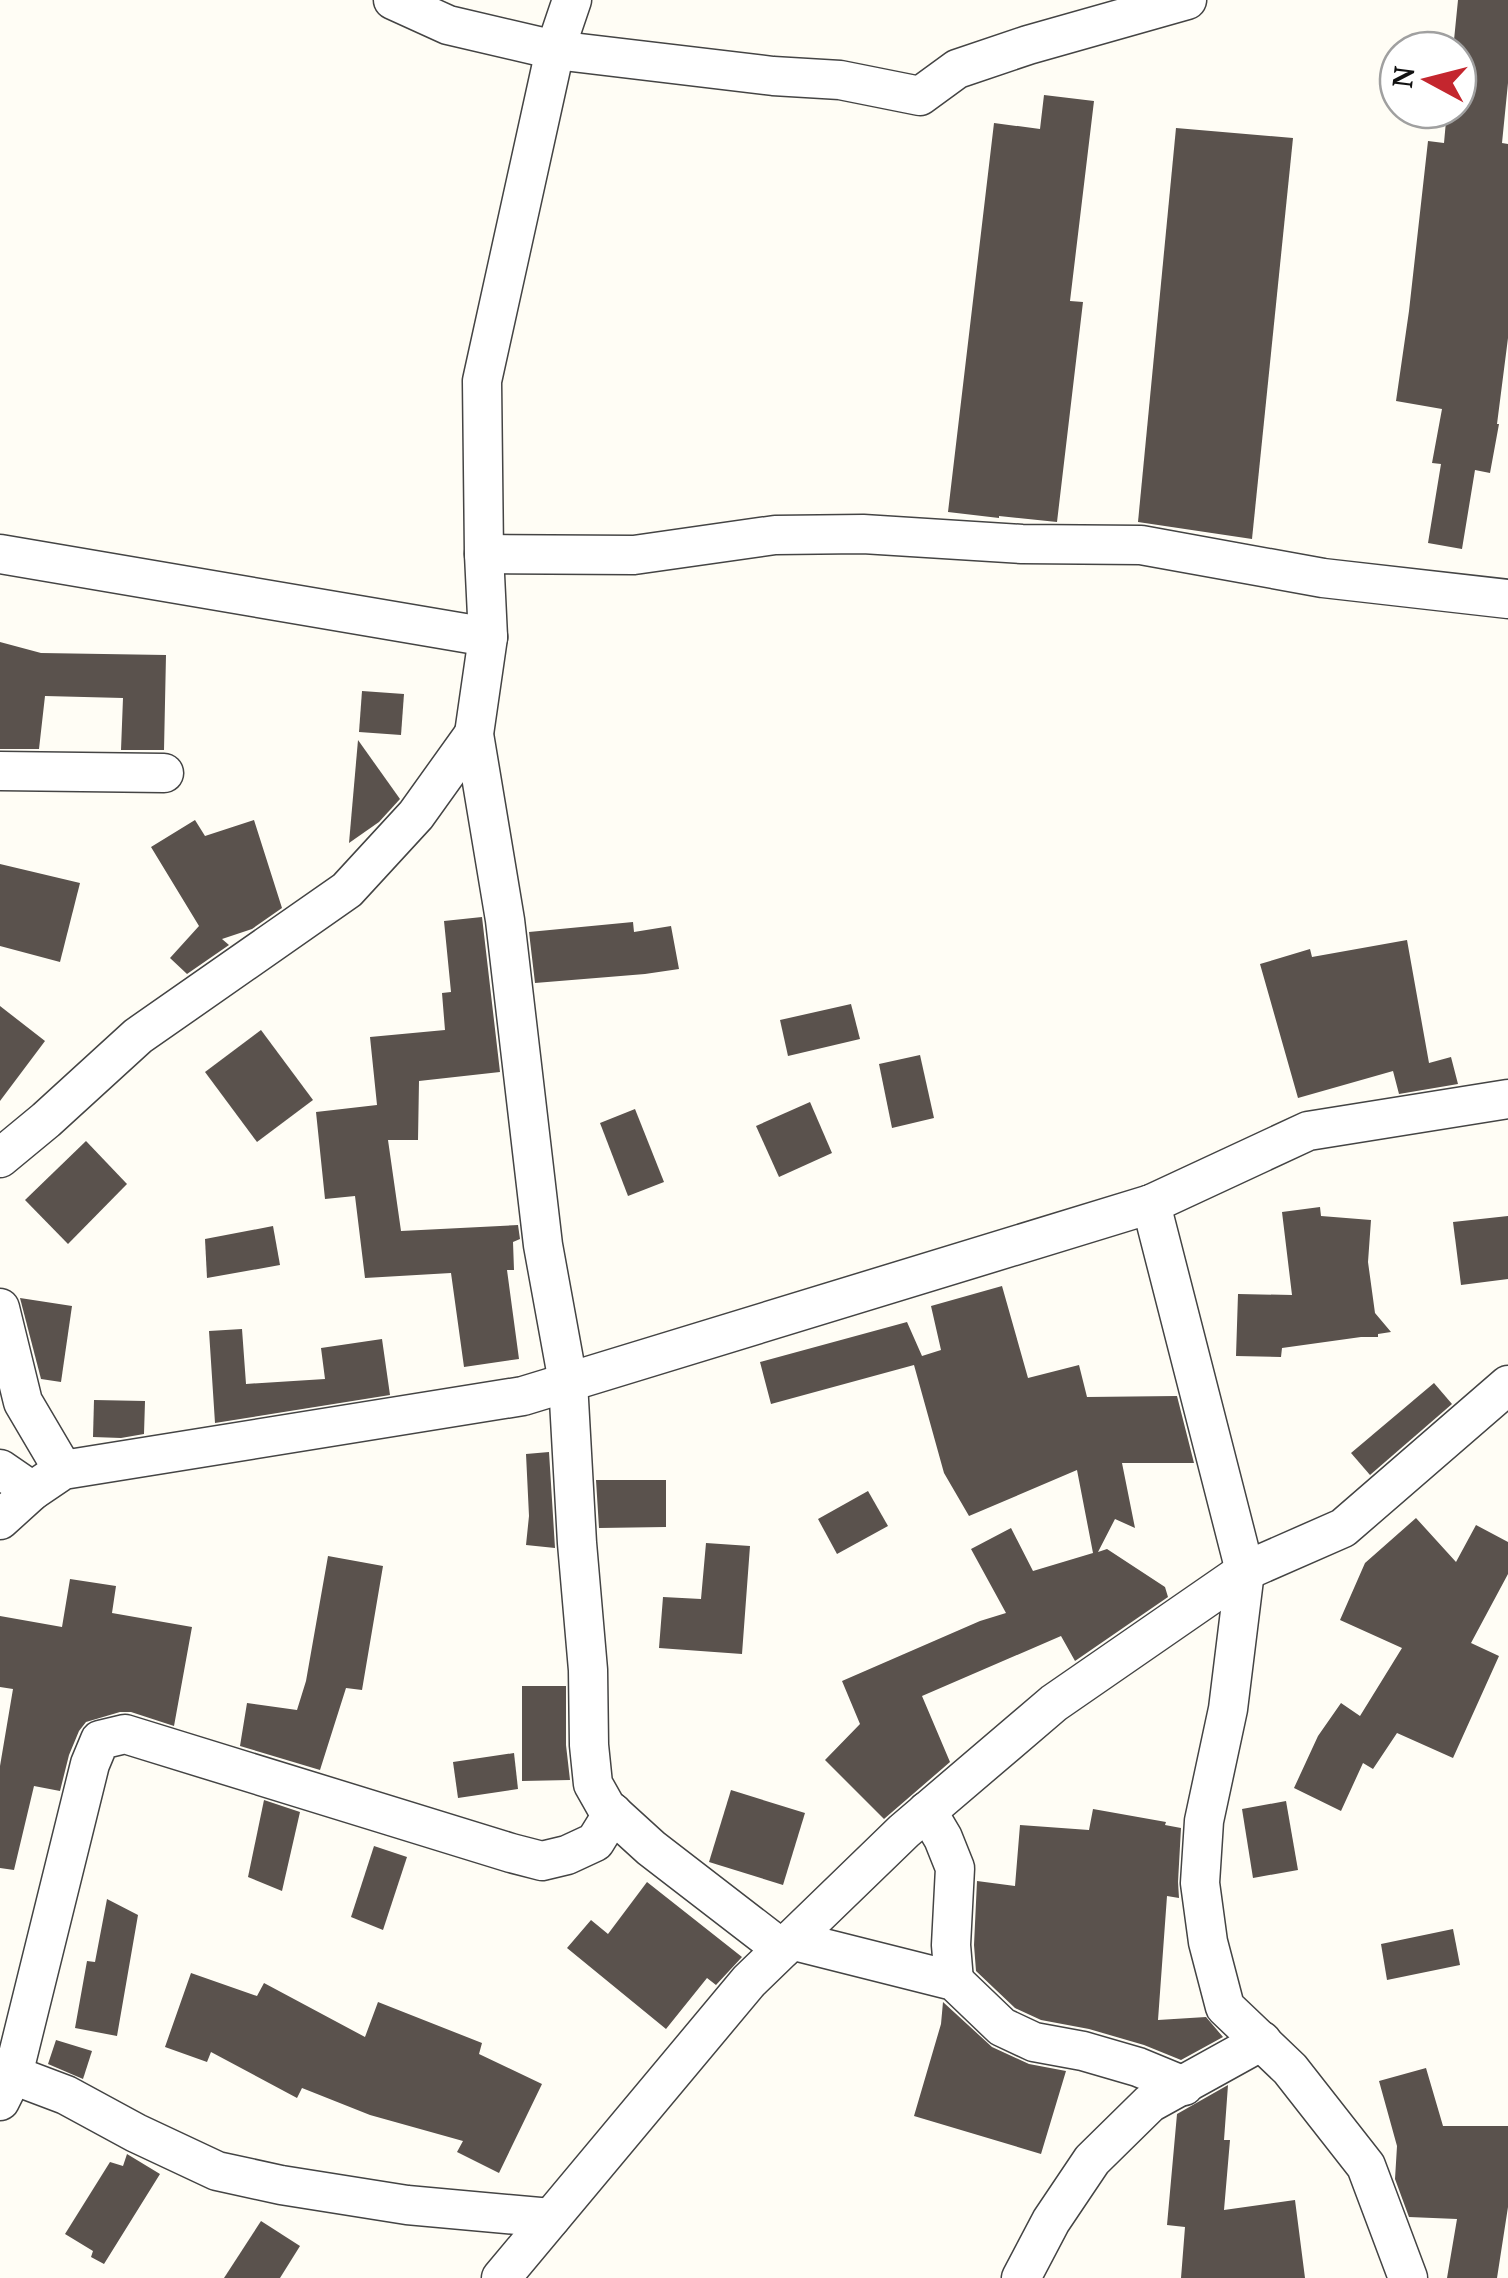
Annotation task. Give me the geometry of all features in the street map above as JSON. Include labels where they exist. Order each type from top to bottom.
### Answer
[{"type":"street","points":[[392,0],[448,25],[555,50],[773,76],[840,80],[920,96],[957,69],[1187,0]]},
{"type":"street","points":[[572,0],[555,50],[482,381],[488,636],[474,734],[505,920],[543,1244],[568,1382],[594,1784],[606,1807],[651,1848],[786,1945],[954,1981],[1002,2027],[1034,2042],[1138,2067],[1184,2086]]},
{"type":"street","points":[[484,554],[634,555],[775,535],[828,534],[1022,544],[1141,545],[1323,578],[1508,599]]},
{"type":"street","points":[[0,554],[488,636]]},
{"type":"street","points":[[0,1158],[138,1036],[346,890],[416,815],[474,734]]},
{"type":"street","points":[[0,771],[164,773]]},
{"type":"street","points":[[0,1469],[48,1480],[523,1396],[1150,1204],[1308,1131],[1508,1099]]},
{"type":"street","points":[[1150,1204],[1245,1571],[1228,1709],[1204,1821],[1200,1883],[1208,1942],[1226,2008],[1290,2069],[1366,2166],[1408,2278]]},
{"type":"street","points":[[0,1308],[23,1402],[48,1480]]},
{"type":"street","points":[[501,2278],[749,1982],[927,1811],[1054,1703],[1245,1571],[1343,1528],[1508,1386]]},
{"type":"street","points":[[0,1520],[48,1480]]},
{"type":"street","points":[[551,2218],[407,2204],[281,2186],[217,2171],[136,2134],[66,2094],[6,2088],[90,1764],[100,1740],[125,1734],[542,1860],[567,1855],[594,1842],[613,1813]]},
{"type":"street","points":[[927,1811],[944,1838],[955,1868],[951,1945],[954,1981]]},
{"type":"street","points":[[1021,2278],[1051,2221],[1092,2160],[1150,2102],[1262,2042]]},
{"type":"building","points":[[1458,0],[1508,0],[1508,83],[1502,143],[1508,144],[1508,338],[1490,473],[1475,470],[1462,549],[1428,543],[1441,464],[1432,463],[1442,409],[1396,401],[1428,141],[1444,143],[1445,130],[1478,130],[1478,30],[1455,30]]},
{"type":"building","points":[[1044,95],[1094,101],[1070,301],[1083,302],[1057,522],[948,512],[994,123],[1040,129]]},
{"type":"building","points":[[1176,128],[1293,138],[1252,539],[1138,522]]},
{"type":"building","points":[[0,642],[41,653],[166,655],[164,750],[121,750],[123,698],[45,696],[39,749],[0,749]]},
{"type":"building","points":[[362,691],[404,694],[401,735],[359,732]]},
{"type":"building","points":[[358,740],[400,799],[379,822],[349,843]]},
{"type":"building","points":[[195,820],[205,836],[254,820],[282,908],[252,929],[222,939],[229,945],[187,974],[170,958],[199,926],[151,847]]},
{"type":"building","points":[[0,864],[80,883],[60,962],[0,946]]},
{"type":"building","points":[[482,917],[500,1072],[419,1081],[418,1140],[388,1140],[401,1231],[518,1225],[520,1239],[513,1242],[514,1270],[507,1270],[519,1359],[464,1367],[451,1273],[365,1278],[355,1196],[325,1199],[316,1112],[377,1105],[370,1037],[445,1030],[442,993],[451,992],[444,921]]},
{"type":"building","points":[[633,922],[634,932],[671,926],[679,969],[535,983],[529,932]]},
{"type":"building","points":[[1407,940],[1429,1063],[1451,1057],[1458,1084],[1399,1094],[1393,1071],[1298,1098],[1260,964],[1310,949],[1312,957]]},
{"type":"building","points":[[851,1004],[860,1039],[788,1056],[780,1020]]},
{"type":"building","points":[[0,1006],[45,1041],[0,1101]]},
{"type":"building","points":[[261,1030],[313,1100],[257,1142],[205,1072]]},
{"type":"building","points":[[920,1055],[934,1118],[892,1128],[879,1064]]},
{"type":"building","points":[[810,1102],[832,1153],[779,1177],[756,1126]]},
{"type":"building","points":[[635,1109],[664,1182],[628,1196],[600,1123]]},
{"type":"building","points":[[86,1141],[127,1184],[68,1244],[25,1200]]},
{"type":"building","points":[[1320,1207],[1321,1216],[1371,1220],[1368,1262],[1375,1313],[1391,1332],[1378,1337],[1282,1348],[1281,1357],[1236,1356],[1238,1294],[1292,1295],[1282,1212]]},
{"type":"building","points":[[1508,1216],[1508,1279],[1461,1285],[1453,1222]]},
{"type":"building","points":[[273,1226],[280,1265],[207,1278],[205,1239]]},
{"type":"building","points":[[1002,1286],[1028,1378],[1079,1365],[1087,1397],[1177,1396],[1194,1463],[1122,1463],[1135,1528],[1115,1519],[1098,1552],[1107,1549],[1165,1587],[1168,1597],[1075,1661],[1061,1636],[922,1696],[950,1762],[884,1819],[825,1760],[860,1724],[842,1681],[1006,1613],[971,1549],[1011,1528],[1033,1571],[1093,1553],[1077,1470],[969,1516],[944,1473],[914,1365],[771,1404],[760,1362],[907,1322],[922,1356],[941,1350],[931,1306]]},
{"type":"building","points":[[20,1298],[72,1306],[61,1382],[41,1379]]},
{"type":"building","points":[[242,1329],[246,1384],[325,1379],[321,1348],[382,1339],[390,1395],[215,1423],[209,1331]]},
{"type":"building","points":[[1434,1383],[1452,1404],[1370,1475],[1351,1453]]},
{"type":"building","points":[[94,1400],[145,1401],[144,1434],[93,1437]]},
{"type":"building","points":[[549,1452],[555,1548],[526,1545],[526,1454]]},
{"type":"building","points":[[596,1480],[666,1480],[666,1527],[599,1528]]},
{"type":"building","points":[[868,1491],[888,1526],[837,1554],[818,1519]]},
{"type":"building","points":[[1416,1518],[1456,1562],[1476,1525],[1508,1542],[1508,1574],[1471,1643],[1499,1656],[1453,1758],[1397,1733],[1373,1769],[1363,1763],[1341,1811],[1294,1788],[1318,1736],[1341,1703],[1360,1716],[1402,1648],[1340,1620],[1365,1563]]},
{"type":"building","points":[[706,1543],[750,1546],[742,1654],[659,1648],[663,1597],[701,1599]]},
{"type":"building","points":[[328,1556],[383,1566],[362,1690],[346,1688],[320,1770],[240,1746],[247,1703],[297,1710],[306,1681]]},
{"type":"building","points":[[70,1579],[116,1586],[112,1613],[192,1627],[174,1726],[131,1712],[86,1722],[69,1755],[60,1791],[34,1786],[14,1870],[0,1868],[0,1766],[13,1689],[0,1687],[0,1616],[62,1627]]},
{"type":"building","points":[[522,1686],[566,1686],[570,1780],[522,1781]]},
{"type":"building","points":[[514,1753],[518,1789],[458,1798],[453,1762]]},
{"type":"building","points":[[731,1790],[805,1813],[783,1885],[709,1862]]},
{"type":"building","points":[[264,1800],[300,1812],[282,1891],[248,1877]]},
{"type":"building","points":[[1286,1801],[1298,1870],[1253,1878],[1242,1809]]},
{"type":"building","points":[[1093,1809],[1181,1828],[1179,1898],[1167,1896],[1158,2020],[1206,2017],[1223,2037],[1181,2060],[1089,2029],[1041,2020],[1015,2008],[976,1971],[977,1881],[1015,1886],[1020,1825],[1089,1830]]},
{"type":"building","points":[[374,1846],[407,1857],[383,1930],[351,1917]]},
{"type":"building","points":[[647,1882],[742,1957],[716,1985],[707,1978],[666,2029],[567,1948],[591,1920],[608,1934]]},
{"type":"building","points":[[107,1899],[138,1915],[117,2036],[75,2028],[87,1961],[95,1962]]},
{"type":"building","points":[[1453,1929],[1460,1965],[1387,1980],[1381,1944]]},
{"type":"building","points":[[191,1973],[257,1996],[264,1983],[365,2037],[378,2002],[482,2043],[479,2054],[542,2084],[499,2173],[457,2152],[463,2141],[370,2115],[302,2088],[297,2098],[211,2052],[207,2062],[165,2047]]},
{"type":"building","points":[[943,2002],[992,2047],[1029,2064],[1066,2071],[1041,2154],[914,2116],[941,2024]]},
{"type":"building","points":[[56,2040],[92,2051],[83,2079],[48,2064]]},
{"type":"building","points":[[1426,2068],[1443,2126],[1508,2126],[1508,2207],[1497,2278],[1447,2278],[1457,2219],[1409,2217],[1395,2179],[1397,2146],[1379,2081]]},
{"type":"building","points":[[1228,2085],[1224,2140],[1230,2140],[1224,2210],[1295,2200],[1305,2278],[1181,2278],[1185,2227],[1167,2225],[1177,2114]]},
{"type":"building","points":[[127,2154],[160,2174],[104,2264],[91,2257],[93,2251],[65,2234],[110,2162],[123,2166]]},
{"type":"building","points":[[261,2221],[300,2246],[280,2278],[224,2278]]}]
